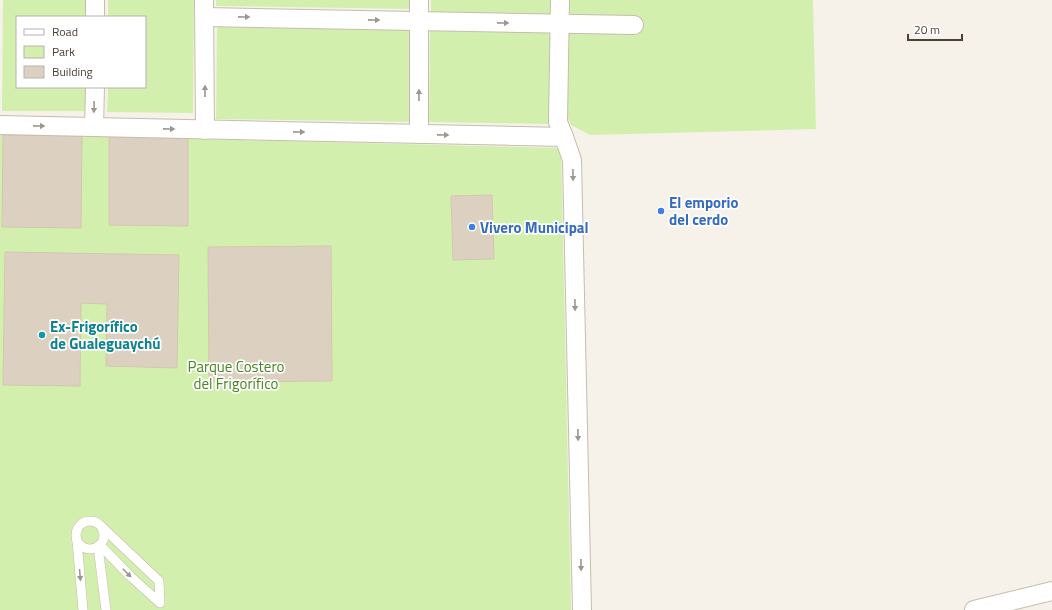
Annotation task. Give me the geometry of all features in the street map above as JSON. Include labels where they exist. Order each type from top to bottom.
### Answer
[{"type":"street","points":[[95,16],[96,0]]},
{"type":"street","points":[[419,134],[420,0]]},
{"type":"street","points":[[560,0],[558,122],[572,160],[582,610]]},
{"type":"street","points":[[205,130],[204,8],[419,21],[634,26]]},
{"type":"street","points":[[94,88],[94,127]]},
{"type":"street","points":[[0,125],[564,137]]},
{"type":"street","points":[[974,610],[1052,591]]},
{"type":"lane","points":[[83,610],[76,532],[80,524],[89,520],[98,523],[159,581],[160,607]]},
{"type":"lane","points":[[77,541],[87,549],[99,546],[104,538],[101,526]]},
{"type":"lane","points":[[99,546],[160,607]]},
{"type":"lane","points":[[99,546],[106,610]]},
{"type":"green space","points":[[3,0],[89,0],[89,16],[16,16],[16,88],[88,88],[88,111],[2,111]]},
{"type":"green space","points":[[108,0],[194,0],[193,113],[107,112],[108,88],[146,88],[146,16],[108,16]]},
{"type":"green space","points":[[216,0],[410,0],[410,9],[216,6]]},
{"type":"green space","points":[[431,0],[552,0],[551,15],[431,13]]},
{"type":"green space","points":[[569,0],[813,0],[816,129],[590,135],[571,125],[565,112],[567,31],[630,18],[569,15]]},
{"type":"green space","points":[[217,27],[411,29],[410,122],[216,119]]},
{"type":"green space","points":[[430,30],[551,31],[550,124],[429,122]]},
{"type":"green space","name":"Parque Costero del Frigorífico","points":[[0,134],[561,148],[571,610],[0,610]]},
{"type":"building","points":[[109,134],[188,135],[188,226],[109,225]]},
{"type":"building","points":[[3,135],[82,136],[81,228],[2,227]]},
{"type":"building","name":"Vivero Municipal","points":[[492,195],[494,259],[453,260],[451,196]]},
{"type":"building","points":[[331,246],[332,381],[209,382],[208,247]]},
{"type":"building","name":"Ex-Frigorífico de Gualeguaychú","points":[[5,252],[179,255],[177,368],[106,366],[107,304],[81,303],[80,386],[3,385]]},
{"type":"place","name":"El emporio del cerdo","points":[[661,211]]},
{"type":"place","name":"Vivero Municipal","points":[[472,227]]},
{"type":"place","name":"Ex-Frigorífico de Gualeguaychú","points":[[42,335]]}]
